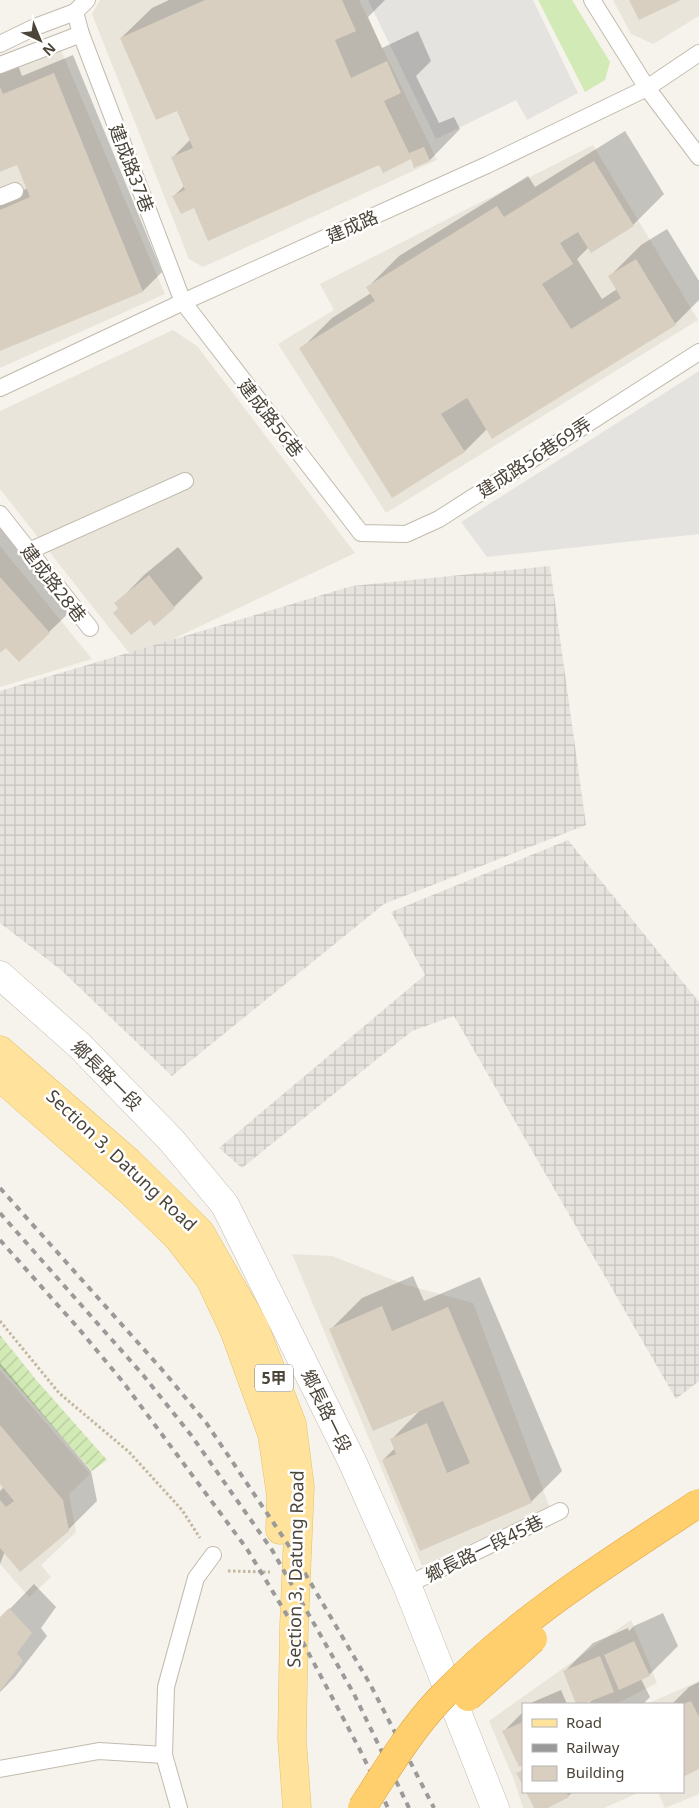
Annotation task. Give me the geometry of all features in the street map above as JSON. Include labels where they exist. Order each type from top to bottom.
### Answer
[{"type":"highway","points":[[362,1808],[395,1757],[438,1701],[487,1653],[548,1603],[699,1503]]},
{"type":"highway","points":[[382,1808],[393,1790],[450,1715],[526,1644],[614,1578],[699,1522]]},
{"type":"main road","name":"Section 3, Datung Road","points":[[0,1050],[130,1162],[200,1232],[254,1326],[292,1424],[300,1487],[294,1626],[292,1739],[297,1808]]},
{"type":"main road","name":"Section 3, Datung Road","points":[[0,1077],[132,1192],[178,1238],[210,1279],[234,1330],[272,1434],[281,1496],[275,1741],[278,1808]]},
{"type":"street","name":"鄉長路一段","points":[[0,975],[87,1053],[172,1141],[225,1205],[352,1461],[407,1585],[495,1808]]},
{"type":"lane","points":[[0,44],[34,26],[75,12],[87,0]]},
{"type":"lane","points":[[592,0],[647,88],[699,157]]},
{"type":"lane","name":"建成路37巷","points":[[75,12],[80,34],[183,302]]},
{"type":"lane","points":[[0,65],[80,34]]},
{"type":"lane","name":"建成路","points":[[0,388],[183,302],[487,165],[647,88],[699,53]]},
{"type":"lane","name":"建成路56巷","points":[[183,302],[361,533]]},
{"type":"lane","name":"建成路56巷69弄","points":[[361,533],[406,534],[439,519],[699,352]]},
{"type":"lane","points":[[29,551],[185,482]]},
{"type":"lane","name":"建成路28巷","points":[[0,514],[90,628]]},
{"type":"lane","name":"鄉長路一段45巷","points":[[407,1585],[560,1512]]},
{"type":"lane","points":[[179,1808],[164,1755],[166,1687],[196,1578],[213,1555]]},
{"type":"lane","points":[[0,1769],[99,1751],[164,1755]]},
{"type":"path","points":[[0,1321],[59,1393],[129,1452],[182,1510],[213,1555]]},
{"type":"path","points":[[196,1578],[228,1571],[280,1572]]},
{"type":"shaded area","points":[[100,0],[359,0],[437,160],[203,267],[189,259],[92,14]]},
{"type":"shaded area","points":[[368,0],[533,0],[578,93],[527,120],[516,100],[436,139]]},
{"type":"shaded area","points":[[613,0],[699,0],[699,16],[653,44],[631,34]]},
{"type":"shaded area","points":[[60,48],[165,294],[0,368],[0,72]]},
{"type":"shaded area","points":[[593,145],[698,320],[386,513],[278,344],[334,310],[320,284]]},
{"type":"shaded area","points":[[173,330],[197,346],[355,553],[133,658],[0,489],[0,411]]},
{"type":"shaded area","points":[[699,371],[699,534],[487,557],[461,522]]},
{"type":"shaded area","points":[[0,546],[92,659],[0,687]]},
{"type":"shaded area","points":[[550,566],[586,825],[384,904],[172,1076],[61,970],[0,923],[0,691],[352,586]]},
{"type":"shaded area","points":[[568,840],[699,1002],[699,1381],[676,1399],[454,1016],[412,1031],[242,1168],[219,1148],[425,975],[391,912]]},
{"type":"shaded area","points":[[292,1254],[332,1256],[406,1285],[473,1303],[550,1508],[422,1566]]},
{"type":"shaded area","points":[[0,1370],[90,1474],[69,1494],[76,1532],[41,1565],[51,1577],[29,1597],[0,1564]]},
{"type":"shaded area","points":[[631,1620],[657,1683],[618,1703],[522,1703],[522,1793],[638,1793],[604,1808],[523,1808],[514,1780],[489,1721]]},
{"type":"shaded area","points":[[699,1681],[699,1794],[665,1808],[658,1793],[684,1793],[684,1703],[649,1703]]},
{"type":"green space","points":[[538,0],[572,0],[610,62],[605,80],[585,92]]},
{"type":"green space","points":[[0,1335],[38,1382],[107,1460],[92,1471],[0,1366]]},
{"type":"building","points":[[205,0],[342,0],[356,31],[335,40],[351,78],[387,61],[401,93],[384,101],[409,153],[424,147],[430,161],[414,168],[411,159],[383,173],[379,165],[208,241],[194,208],[181,214],[172,196],[185,190],[171,157],[193,148],[177,111],[156,120],[120,38]]},
{"type":"building","points":[[629,0],[681,0],[639,20]]},
{"type":"building","points":[[54,73],[143,292],[0,351],[0,210],[30,197],[17,165],[0,172],[0,87],[3,94]]},
{"type":"building","points":[[594,161],[634,226],[591,253],[578,232],[560,243],[573,264],[542,284],[571,329],[621,298],[608,276],[636,259],[676,325],[492,439],[467,398],[441,414],[465,452],[392,498],[299,348],[375,301],[366,287],[497,206],[504,217]]},
{"type":"building","points":[[149,575],[175,608],[154,626],[150,620],[131,635],[113,613],[118,608],[114,603]]},
{"type":"building","points":[[0,577],[50,633],[19,662],[6,648],[0,653]]},
{"type":"building","points":[[382,1306],[392,1331],[448,1307],[532,1503],[420,1551],[382,1460],[396,1454],[390,1439],[427,1423],[447,1473],[470,1463],[443,1401],[373,1431],[329,1329]]},
{"type":"building","points":[[0,1425],[63,1500],[69,1531],[20,1572],[0,1548],[0,1500],[6,1507],[14,1501],[0,1484]]},
{"type":"building","points":[[9,1608],[32,1633],[17,1653],[23,1661],[0,1691],[0,1617]]},
{"type":"building","points":[[634,1641],[650,1676],[619,1690],[604,1655]]},
{"type":"building","points":[[600,1656],[614,1692],[586,1703],[576,1703],[563,1671]]},
{"type":"building","points":[[691,1701],[699,1717],[699,1769],[684,1776],[684,1704]]},
{"type":"building","points":[[522,1722],[522,1766],[519,1767],[502,1731]]},
{"type":"building","points":[[522,1770],[522,1784],[516,1773]]},
{"type":"building","points":[[526,1793],[567,1793],[569,1797],[548,1808],[534,1808]]},
{"type":"railway","points":[[0,1188],[165,1373],[207,1424],[289,1546],[370,1684],[434,1808]]},
{"type":"railway","points":[[0,1213],[143,1375],[191,1435],[272,1550],[354,1694],[409,1808]]},
{"type":"railway","points":[[0,1240],[123,1382],[247,1549],[299,1635],[360,1750],[388,1808]]}]
